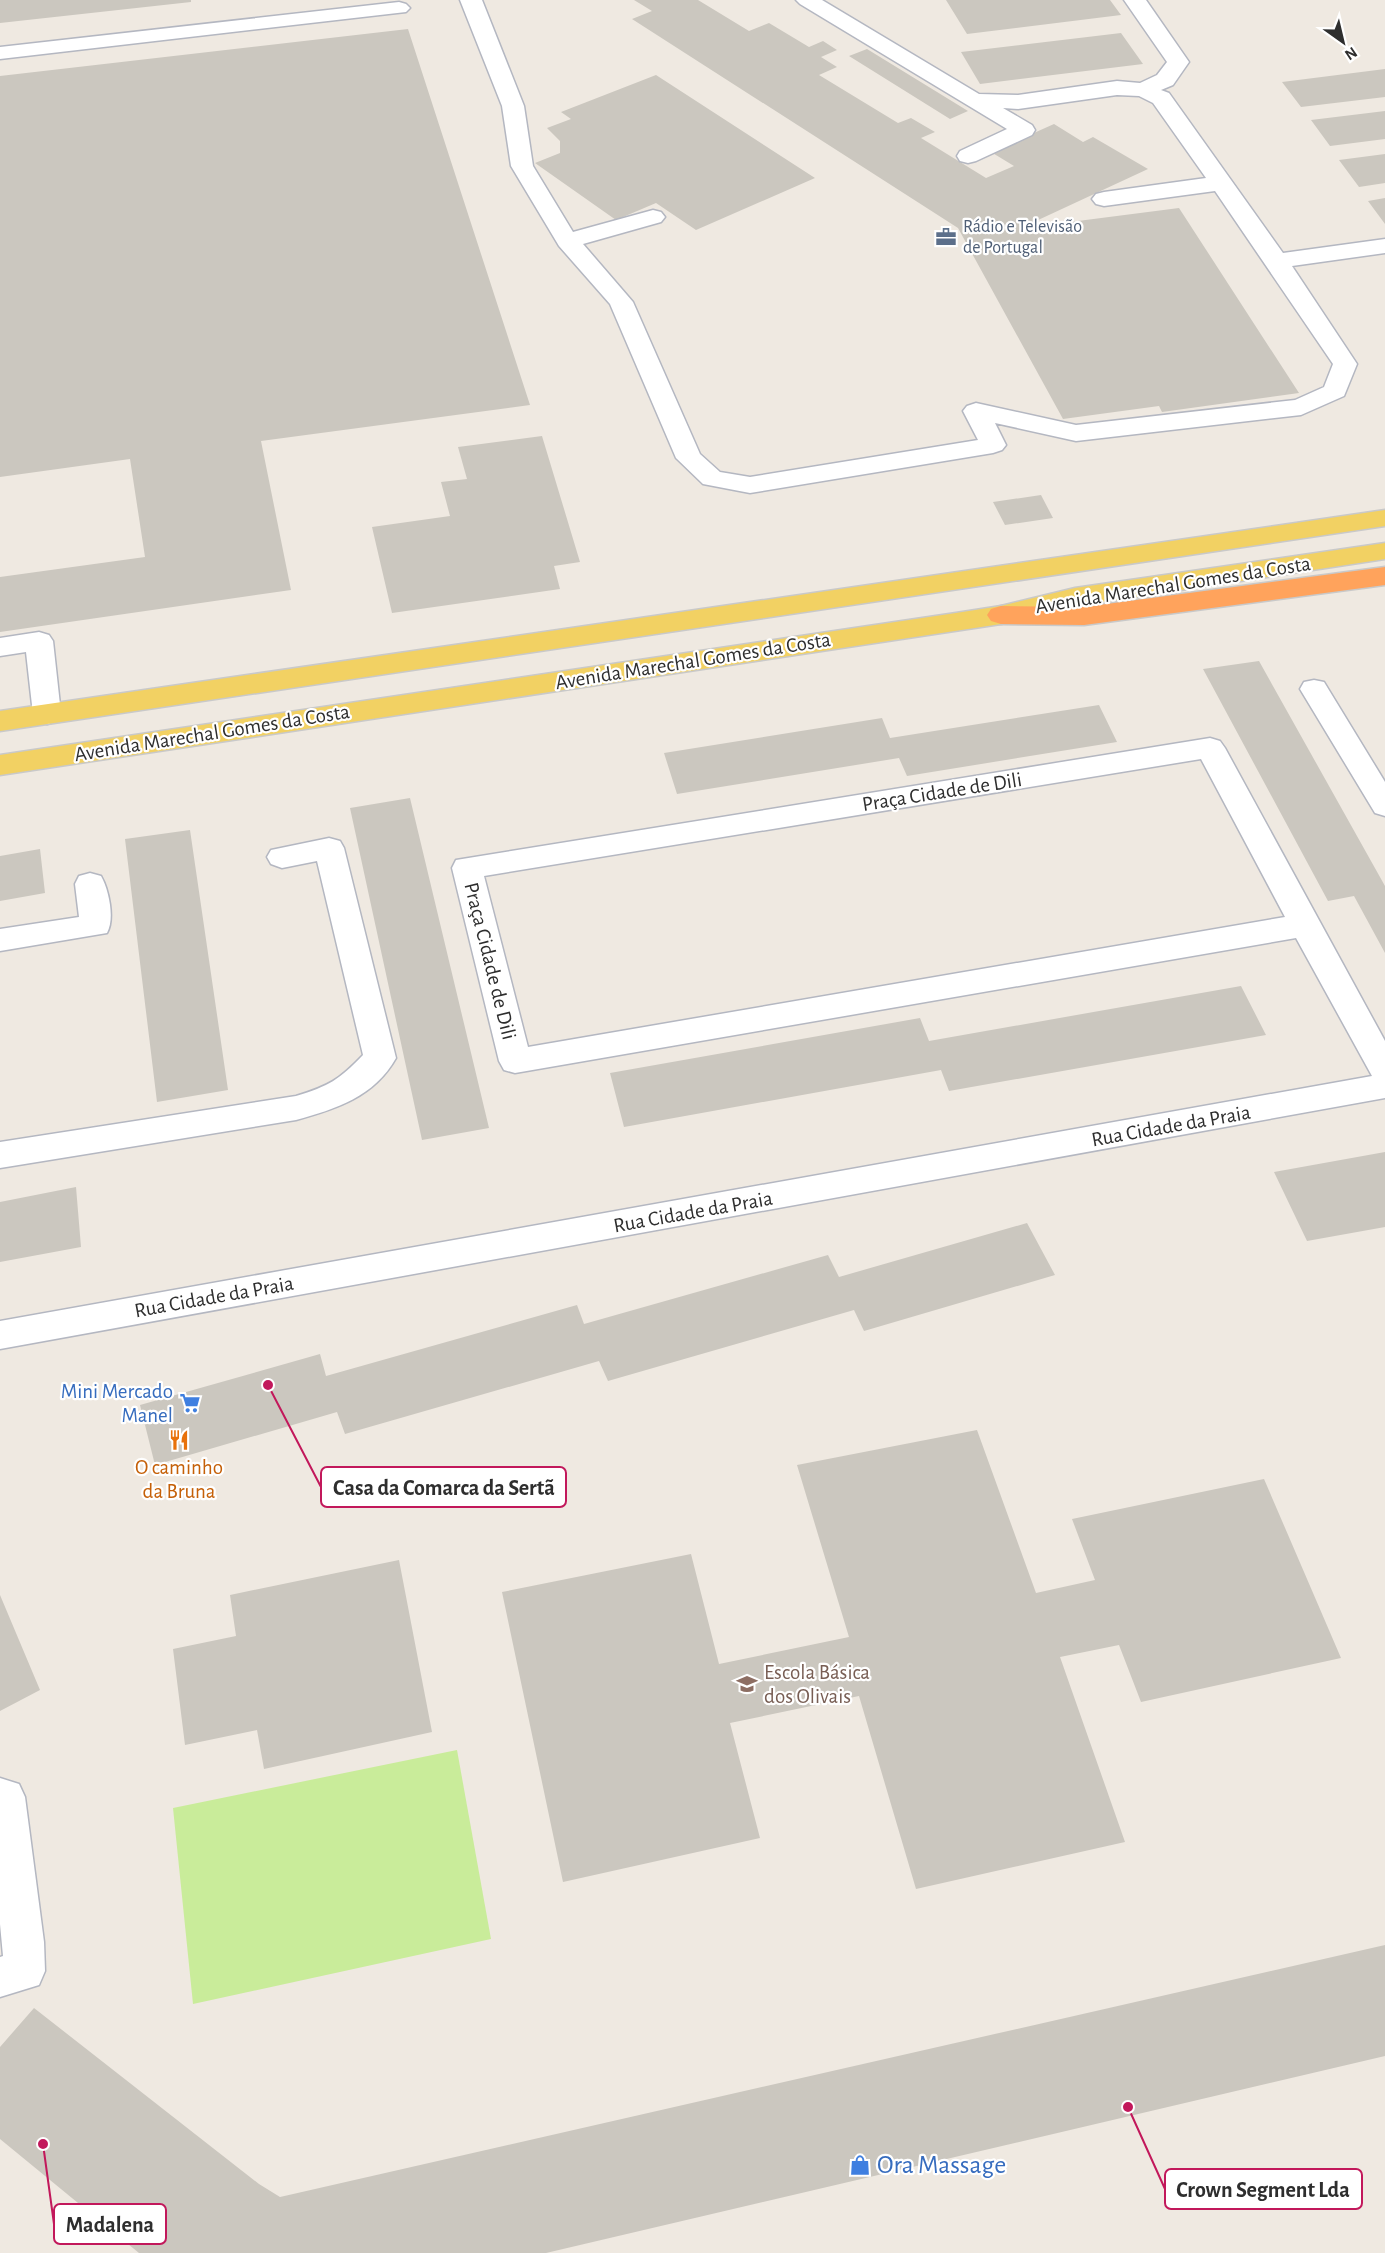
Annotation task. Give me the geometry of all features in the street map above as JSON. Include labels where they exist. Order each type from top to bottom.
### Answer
[{"type":"highway","points":[[1001,615],[1084,616],[1385,576]]},
{"type":"main road","name":"Avenida Marechal Gomes da Costa","points":[[0,721],[1385,518]]},
{"type":"main road","name":"Avenida Marechal Gomes da Costa","points":[[0,765],[1001,615],[1075,597],[1385,551]]},
{"type":"street","points":[[471,0],[513,106],[522,166],[567,241],[621,302],[689,458],[712,478],[750,485],[993,445],[976,411],[1076,433],[1301,407],[1335,391],[1345,364],[1277,261],[1161,98],[1143,90],[1117,88],[1018,102],[975,100]]},
{"type":"street","points":[[807,0],[1024,130],[968,156]]},
{"type":"street","points":[[1118,0],[1170,74]]},
{"type":"street","points":[[1136,0],[1178,62],[1165,80],[1143,90]]},
{"type":"street","points":[[0,53],[399,8]]},
{"type":"street","points":[[1104,199],[1221,183]]},
{"type":"street","points":[[567,241],[653,218]]},
{"type":"street","points":[[1277,261],[1383,246]]},
{"type":"street","points":[[0,647],[39,641],[47,714]]},
{"type":"street","points":[[1314,689],[1385,806]]},
{"type":"street","name":"Praça Cidade de Dili","points":[[1304,925],[515,1061],[467,868],[1210,748],[1304,925],[1385,1070]]},
{"type":"street","points":[[0,1155],[296,1108],[331,1098],[353,1086],[374,1065],[380,1058],[328,848],[282,856]]},
{"type":"street","points":[[0,940],[96,925],[90,884]]},
{"type":"street","name":"Rua Cidade da Praia","points":[[0,1335],[1385,1086]]},
{"type":"street","points":[[0,1797],[5,1797],[23,1942],[24,1971],[0,1977]]},
{"type":"green space","points":[[457,1750],[491,1939],[193,2004],[173,1808]]},
{"type":"building","points":[[0,0],[191,0],[191,2],[0,23]]},
{"type":"building","points":[[634,0],[698,0],[749,31],[769,23],[809,47],[823,41],[837,50],[821,57],[837,67],[819,75],[898,123],[911,118],[935,132],[921,138],[986,178],[1014,166],[991,152],[1054,124],[1083,142],[1093,137],[1148,169],[1036,221],[1039,226],[1179,208],[1299,393],[1162,412],[1159,406],[1063,419],[958,228],[632,19],[652,11]]},
{"type":"building","points":[[946,0],[1110,0],[1121,15],[967,34]]},
{"type":"building","points":[[408,29],[530,405],[261,441],[291,590],[0,632],[0,577],[145,557],[130,459],[0,477],[0,76]]},
{"type":"building","points":[[1121,33],[1143,64],[980,84],[961,52]]},
{"type":"building","points":[[867,49],[968,111],[950,119],[849,56]]},
{"type":"building","points":[[1385,69],[1385,97],[1301,107],[1282,82]]},
{"type":"building","points":[[656,75],[815,178],[696,230],[656,203],[616,220],[535,163],[560,153],[560,141],[547,128],[571,119],[561,112]]},
{"type":"building","points":[[1385,111],[1385,139],[1330,146],[1311,120]]},
{"type":"building","points":[[1385,154],[1385,183],[1359,187],[1339,160]]},
{"type":"building","points":[[1385,198],[1385,224],[1368,201]]},
{"type":"building","points":[[542,436],[580,562],[554,566],[560,589],[392,613],[372,527],[450,516],[441,482],[467,479],[458,447]]},
{"type":"building","points":[[1041,495],[1053,518],[1005,525],[993,502]]},
{"type":"building","points":[[1259,661],[1385,886],[1385,953],[1354,896],[1328,901],[1203,669]]},
{"type":"building","points":[[1099,705],[1117,742],[907,776],[899,758],[677,794],[664,753],[882,718],[890,738]]},
{"type":"building","points":[[410,798],[489,1128],[422,1140],[350,808]]},
{"type":"building","points":[[190,830],[228,1090],[157,1102],[125,839]]},
{"type":"building","points":[[40,849],[45,893],[0,901],[0,856]]},
{"type":"building","points":[[1241,986],[1266,1035],[949,1091],[941,1070],[624,1127],[610,1073],[920,1018],[929,1041]]},
{"type":"building","points":[[1385,1152],[1385,1227],[1307,1241],[1274,1172]]},
{"type":"building","points":[[76,1187],[81,1247],[0,1262],[0,1202]]},
{"type":"building","points":[[1027,1223],[1055,1275],[864,1331],[854,1310],[608,1381],[599,1361],[345,1434],[337,1412],[155,1465],[140,1405],[320,1354],[326,1376],[577,1305],[584,1324],[828,1255],[839,1277]]},
{"type":"building","points":[[977,1430],[1036,1593],[1095,1580],[1072,1519],[1264,1479],[1341,1658],[1141,1702],[1119,1645],[1060,1657],[1125,1842],[916,1889],[859,1696],[730,1723],[760,1838],[563,1882],[502,1592],[691,1554],[719,1664],[849,1637],[797,1465]]},
{"type":"building","points":[[399,1560],[432,1732],[264,1769],[257,1730],[185,1745],[173,1649],[236,1636],[230,1595]]},
{"type":"building","points":[[0,1595],[40,1690],[0,1711]]},
{"type":"building","points":[[1385,1945],[1385,2056],[546,2253],[139,2253],[0,2139],[0,2047],[34,2008],[259,2184],[280,2197]]},
{"type":"place","name":"Rádio e Televisão de Portugal","points":[[946,237]]},
{"type":"place","name":"Casa da Comarca da Sertã","points":[[268,1385]]},
{"type":"place","name":"Mini Mercado Manel","points":[[190,1403]]},
{"type":"place","name":"O caminho da Bruna","points":[[179,1440]]},
{"type":"place","name":"Escola Básica dos Olivais","points":[[747,1684]]},
{"type":"place","name":"Crown Segment Lda","points":[[1128,2107]]},
{"type":"place","name":"Madalena","points":[[43,2144]]},
{"type":"place","name":"Ora Massage","points":[[860,2165]]}]
